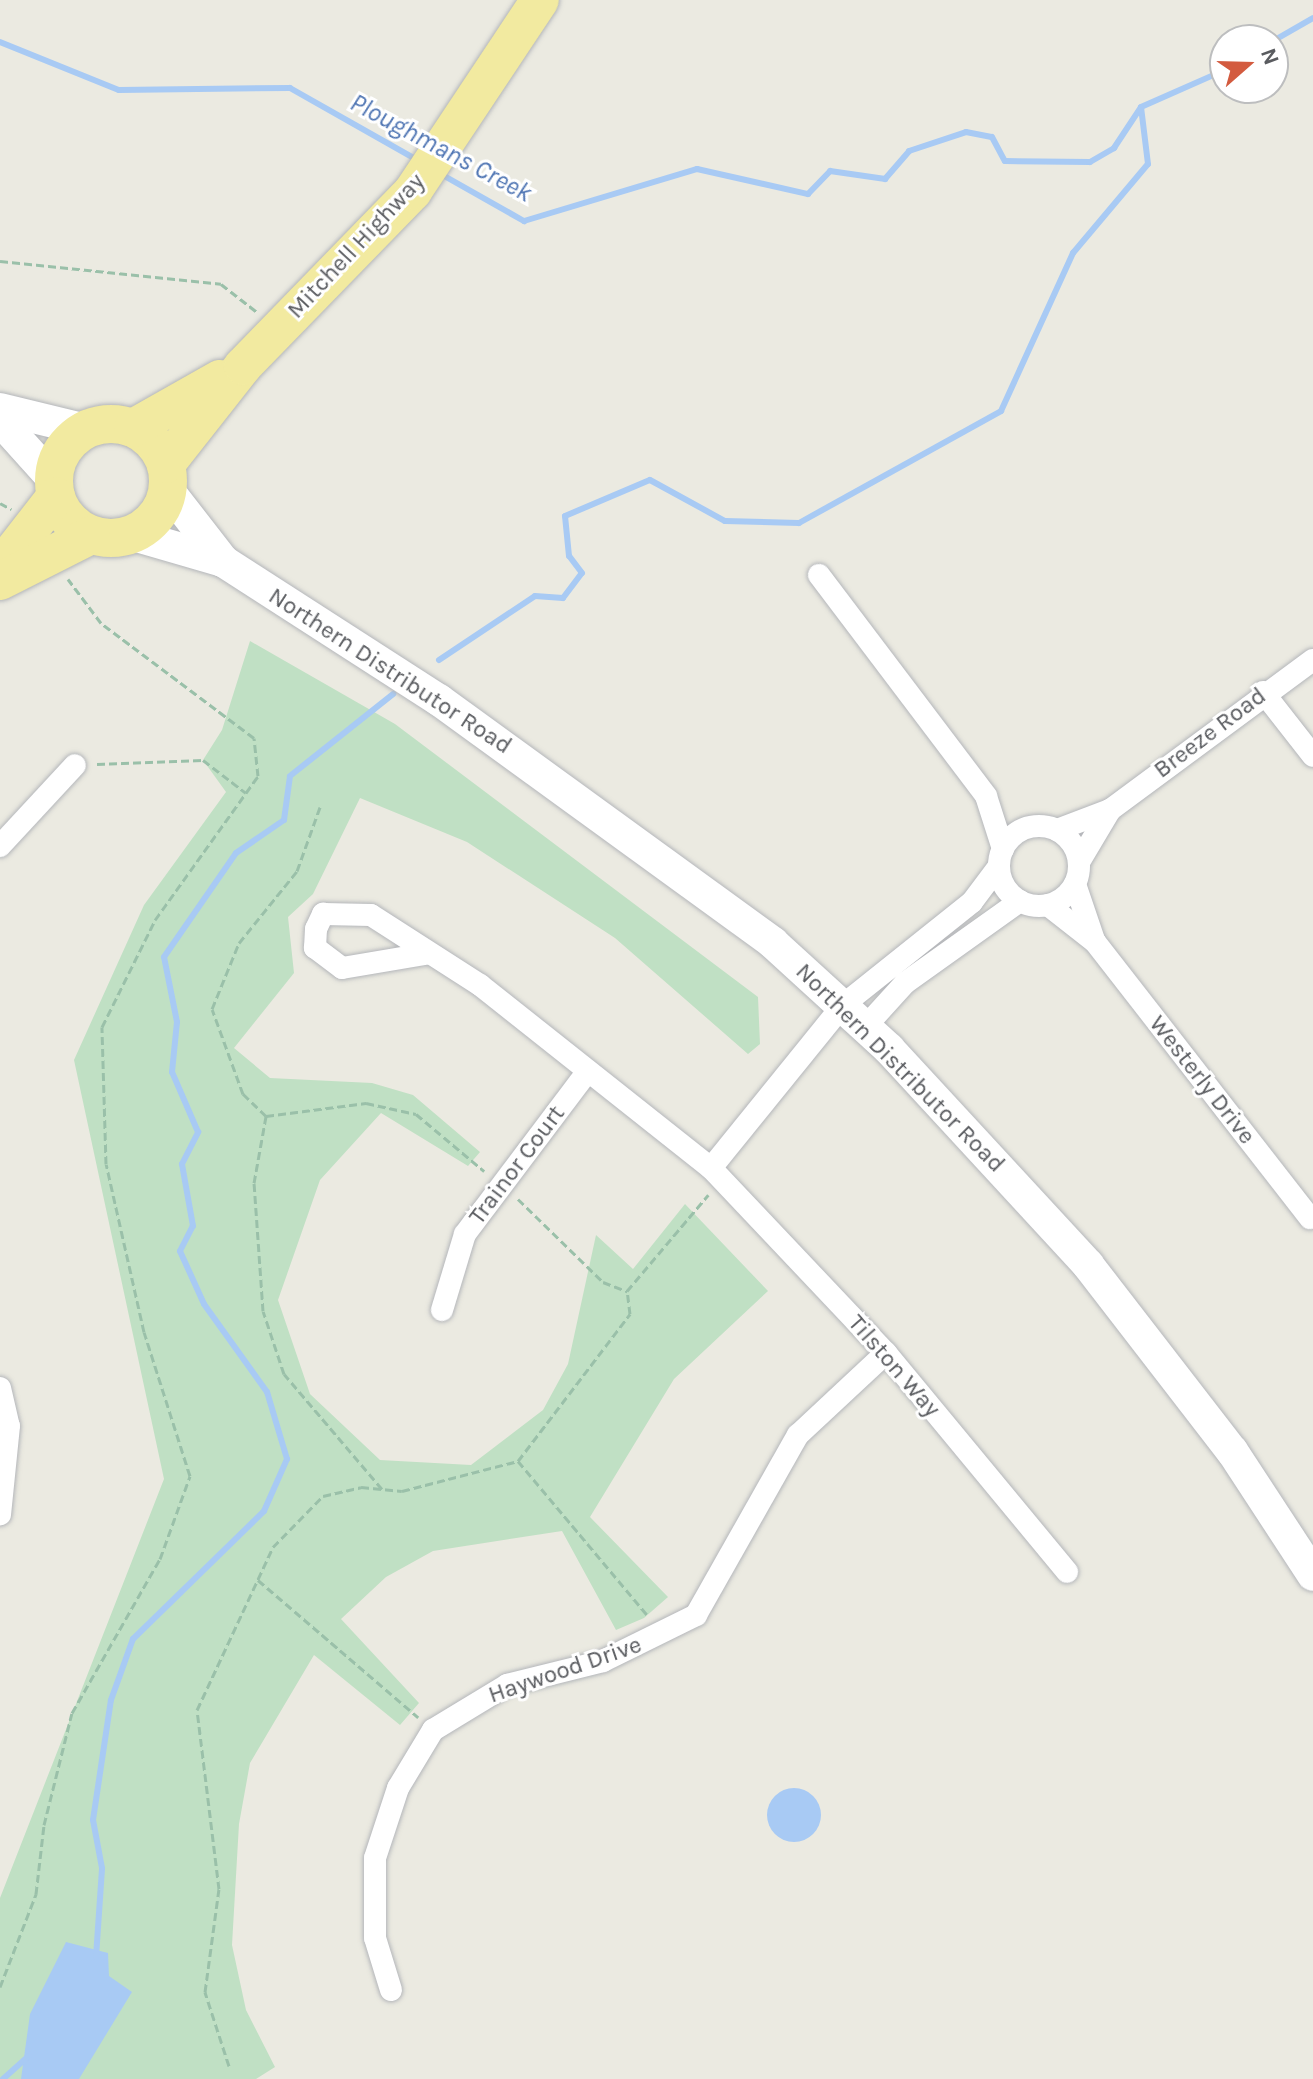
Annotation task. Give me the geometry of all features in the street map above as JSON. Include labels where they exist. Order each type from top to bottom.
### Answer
[{"type":"highway","name":"Mitchell Highway","points":[[167,477],[243,366],[413,191],[540,0]]},
{"type":"highway","name":"Mitchell Highway","points":[[133,428],[243,366]]},
{"type":"highway","points":[[0,568],[55,488],[67,445],[86,430],[133,428],[167,477],[156,518],[133,535],[91,535],[0,581]]},
{"type":"highway","points":[[55,488],[70,522],[91,535]]},
{"type":"main road","points":[[0,409],[86,430]]},
{"type":"main road","points":[[0,420],[55,488]]},
{"type":"main road","name":"Northern Distributor Road","points":[[167,477],[223,561]]},
{"type":"main road","name":"Northern Distributor Road","points":[[133,535],[223,561],[439,700],[690,876],[854,1016],[1088,1265],[1224,1440],[1313,1575]]},
{"type":"street","points":[[819,575],[986,796],[1031,827],[1057,830],[1079,862],[1075,884],[1048,905],[1020,901],[854,1016]]},
{"type":"street","name":"Breeze Road","points":[[1057,830],[1110,810],[1263,692],[1313,660]]},
{"type":"street","points":[[1263,692],[1313,756]]},
{"type":"street","points":[[0,846],[75,765]]},
{"type":"street","points":[[986,796],[1001,858],[1020,901]]},
{"type":"street","name":"Breeze Road","points":[[1079,862],[1110,810]]},
{"type":"street","points":[[716,1173],[854,1016],[972,902],[1001,858],[1031,827]]},
{"type":"street","name":"Westerly Drive","points":[[1075,884],[1095,942]]},
{"type":"street","name":"Westerly Drive","points":[[1048,905],[1095,942],[1310,1218]]},
{"type":"street","name":"Tilston Way","points":[[425,954],[480,985],[716,1173],[886,1353],[1067,1572]]},
{"type":"street","name":"Trainor Court","points":[[442,1310],[465,1234],[588,1071]]},
{"type":"street","name":"Haywood Drive","points":[[391,1990],[375,1938],[375,1858],[398,1788],[433,1730],[507,1685],[603,1661],[696,1615],[798,1435],[886,1353]]},
{"type":"street","points":[[0,1388],[9,1426],[0,1515]]},
{"type":"path","points":[[0,261],[221,284],[275,333]]},
{"type":"path","points":[[0,1987],[36,1894],[44,1825],[72,1713],[160,1559],[190,1476],[144,1332],[106,1164],[102,1027],[155,920],[258,776],[254,738],[101,623],[50,556]]},
{"type":"path","points":[[75,765],[203,760],[246,793]]},
{"type":"path","points":[[266,1116],[243,1094],[212,1009],[239,943],[297,871],[320,807]]},
{"type":"path","points":[[266,1116],[366,1103],[416,1114],[501,1186],[603,1282],[627,1291]]},
{"type":"path","points":[[266,1116],[254,1183],[263,1311],[284,1374],[382,1489]]},
{"type":"path","points":[[229,2066],[205,1992],[219,1889],[197,1710],[273,1547],[323,1496],[467,1479],[518,1461],[630,1314],[627,1291],[716,1173]]},
{"type":"path","points":[[518,1461],[662,1634]]},
{"type":"path","points":[[258,1580],[433,1730]]},
{"type":"green space","points":[[250,641],[395,724],[758,997],[760,1044],[748,1054],[615,938],[467,842],[360,798],[313,894],[288,917],[294,973],[234,1048],[270,1078],[372,1083],[413,1095],[480,1152],[468,1166],[381,1113],[320,1180],[278,1300],[310,1394],[380,1460],[471,1465],[543,1410],[568,1364],[596,1235],[633,1269],[685,1204],[768,1291],[674,1379],[590,1517],[668,1597],[644,1618],[616,1630],[562,1531],[433,1551],[386,1577],[341,1619],[419,1703],[400,1725],[314,1655],[250,1763],[239,1824],[232,1945],[246,2010],[275,2067],[256,2079],[0,2079],[0,1898],[164,1479],[74,1060],[144,905],[226,792],[203,760],[222,730]]},
{"type":"water","points":[[794,1788],[813,1796],[821,1815],[813,1834],[794,1842],[775,1834],[767,1815],[775,1796]]},
{"type":"water","points":[[66,1942],[108,1953],[109,1976],[132,1992],[79,2079],[21,2079],[30,2014]]},
{"type":"waterway","name":"Ploughmans Creek","points":[[1289,32],[1313,18]]},
{"type":"waterway","name":"Ploughmans Creek","points":[[0,42],[119,90],[290,88],[419,161]]},
{"type":"waterway","name":"Ploughmans Creek","points":[[439,173],[524,221],[697,169],[808,194],[830,171],[885,179],[909,151],[966,132],[992,137],[1005,161],[1090,162],[1114,148],[1141,107],[1209,77]]},
{"type":"waterway","points":[[439,660],[535,596],[563,598],[582,573],[569,556],[565,516],[650,480],[725,521],[799,523],[1001,411],[1073,253],[1148,164],[1141,107]]},
{"type":"waterway","points":[[96,1957],[102,1868],[93,1820],[111,1700],[133,1639],[264,1511],[287,1459],[267,1392],[204,1304],[180,1251],[193,1226],[182,1164],[198,1132],[172,1072],[177,1022],[164,957],[236,853],[284,820],[290,776],[393,694]]},
{"type":"waterway","points":[[3,2079],[30,2055]]}]
